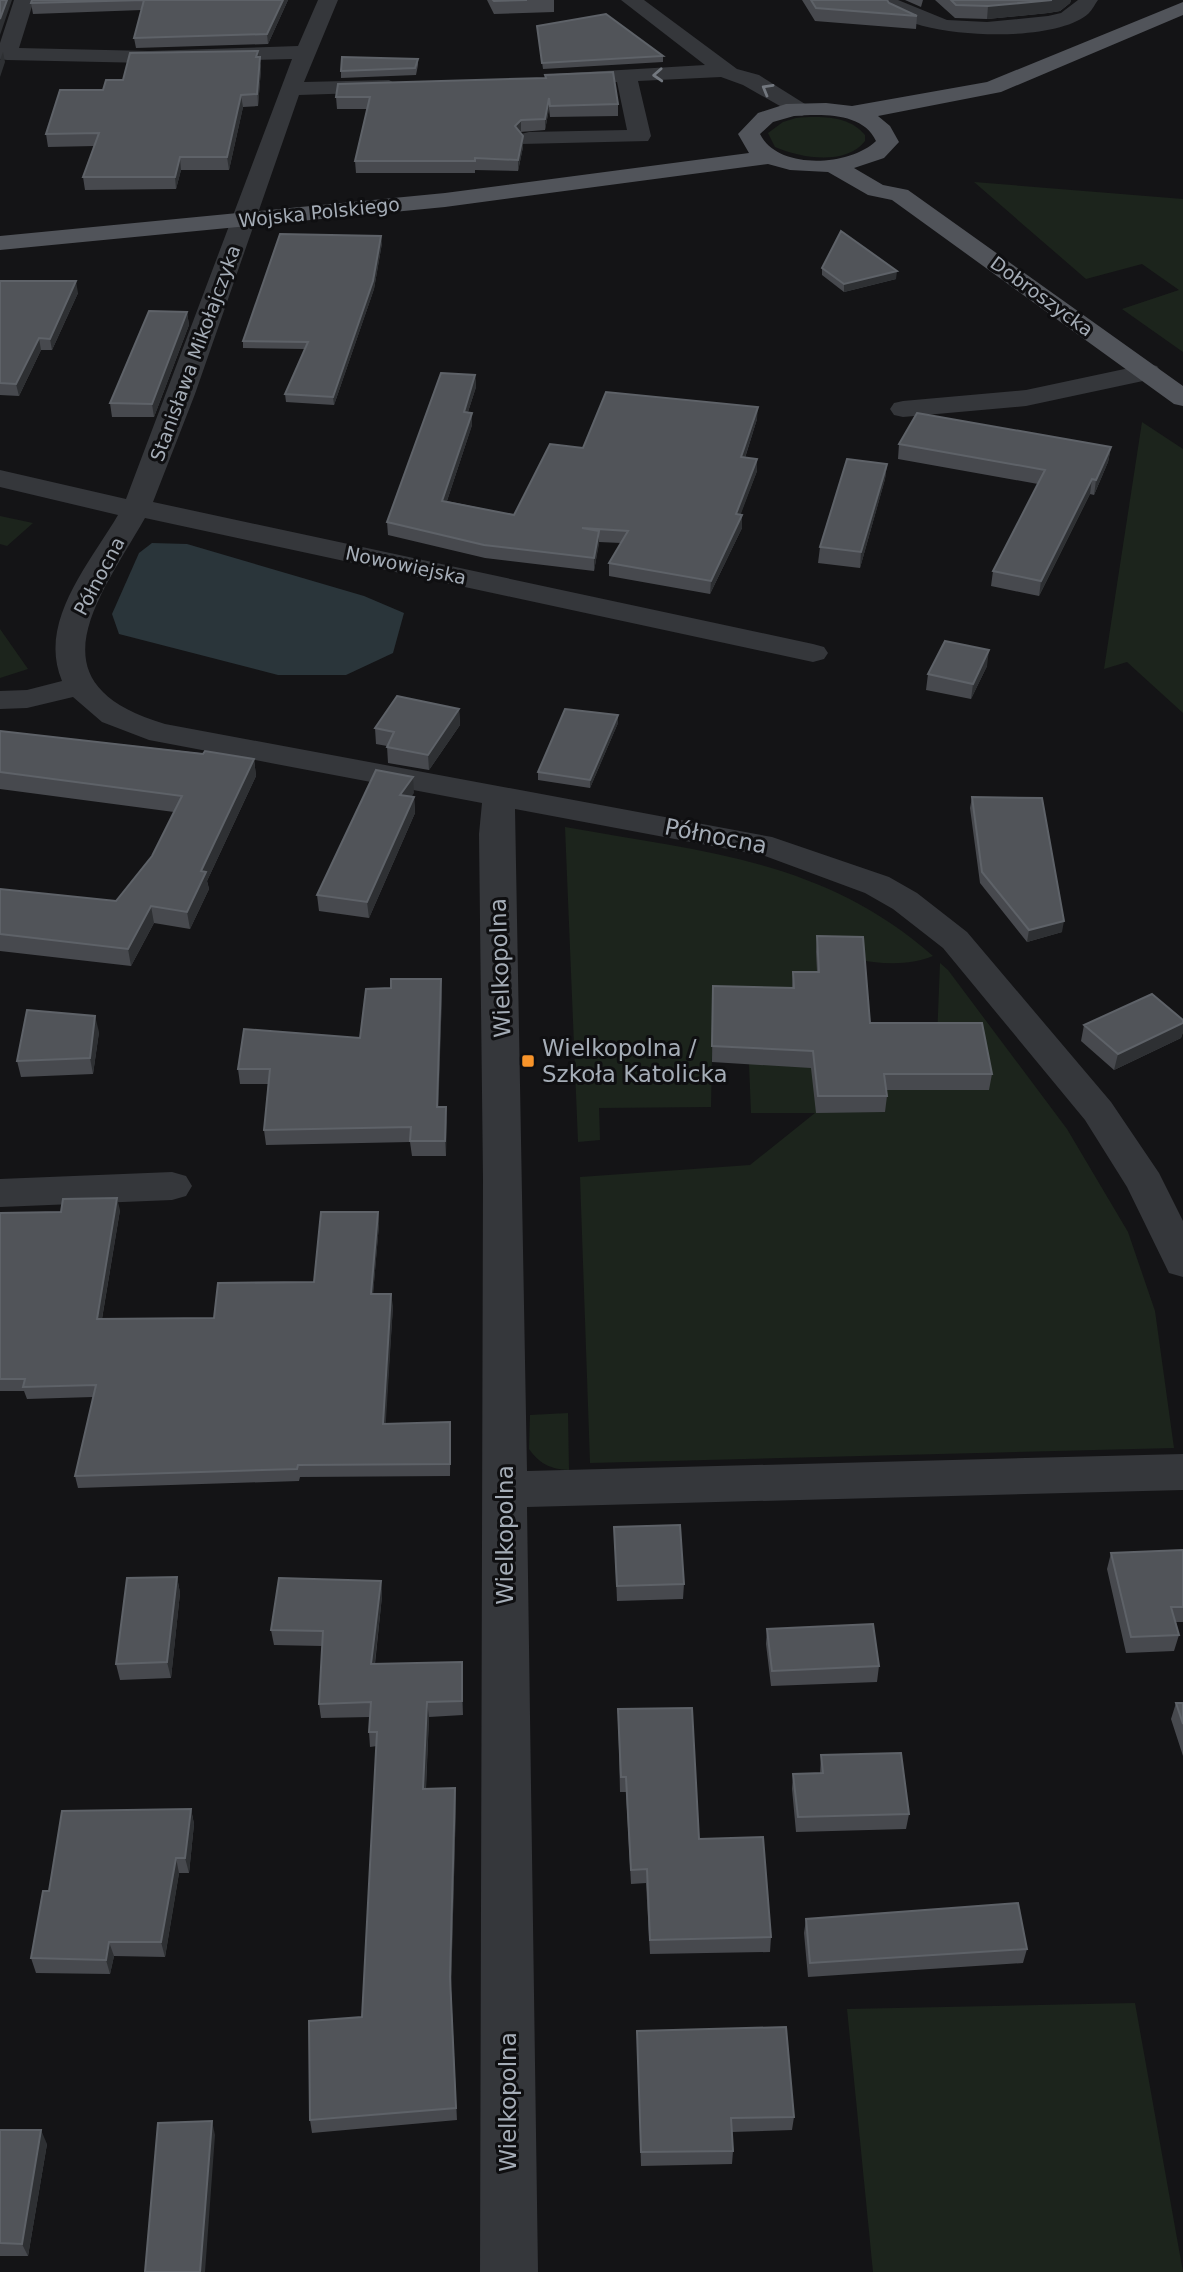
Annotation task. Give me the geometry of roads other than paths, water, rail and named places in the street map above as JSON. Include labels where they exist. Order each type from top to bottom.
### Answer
[{"type":"main road","points":[[851,113],[914,104],[993,87],[1183,8]]},
{"type":"main road","points":[[885,130],[967,104],[993,87]]},
{"type":"main road","points":[[802,108],[851,113],[869,119],[885,130],[888,142],[872,157],[833,166],[790,163],[769,157],[750,142],[749,134],[753,127],[767,115],[802,108]]},
{"type":"main road","name":"Wojska Polskiego","points":[[636,173],[750,142]]},
{"type":"main road","name":"Wojska Polskiego","points":[[0,243],[490,194],[769,157]]},
{"type":"main road","name":"Dobroszycka","points":[[872,157],[902,184],[900,195]]},
{"type":"main road","name":"Dobroszycka","points":[[833,166],[876,190],[900,195],[1183,398]]},
{"type":"street","points":[[24,0],[4,54],[149,57],[308,52]]},
{"type":"street","name":"Stanisława Mikołajczyka","points":[[135,509],[194,363],[290,89],[328,0]]},
{"type":"street","points":[[631,0],[728,72],[751,80],[802,108]]},
{"type":"street","points":[[884,0],[953,27],[994,28],[1060,20],[1083,10],[1088,0]]},
{"type":"street","points":[[543,80],[728,72]]},
{"type":"street","points":[[728,72],[733,84],[767,115]]},
{"type":"street","points":[[529,139],[640,136],[626,77]]},
{"type":"street","points":[[290,89],[403,85]]},
{"type":"street","points":[[903,408],[1045,398],[1148,372]]},
{"type":"street","name":"Nowowiejska","points":[[0,478],[74,499],[157,511],[813,653]]},
{"type":"street","name":"Północna","points":[[135,509],[79,611],[69,650],[71,664],[80,686],[108,713],[154,731],[772,847],[849,873],[905,901],[955,940],[977,962],[1098,1111],[1145,1183],[1183,1262]]},
{"type":"street","points":[[0,700],[27,699],[80,686]]},
{"type":"street","name":"Wielkopolna","points":[[499,797],[496,834],[502,1064],[509,2272]]},
{"type":"street","points":[[0,1193],[172,1186]]},
{"type":"street","points":[[505,1490],[1183,1472]]},
{"type":"place","name":"Wielkopolna / Szkoła Katolicka","points":[[528,1061]]}]
